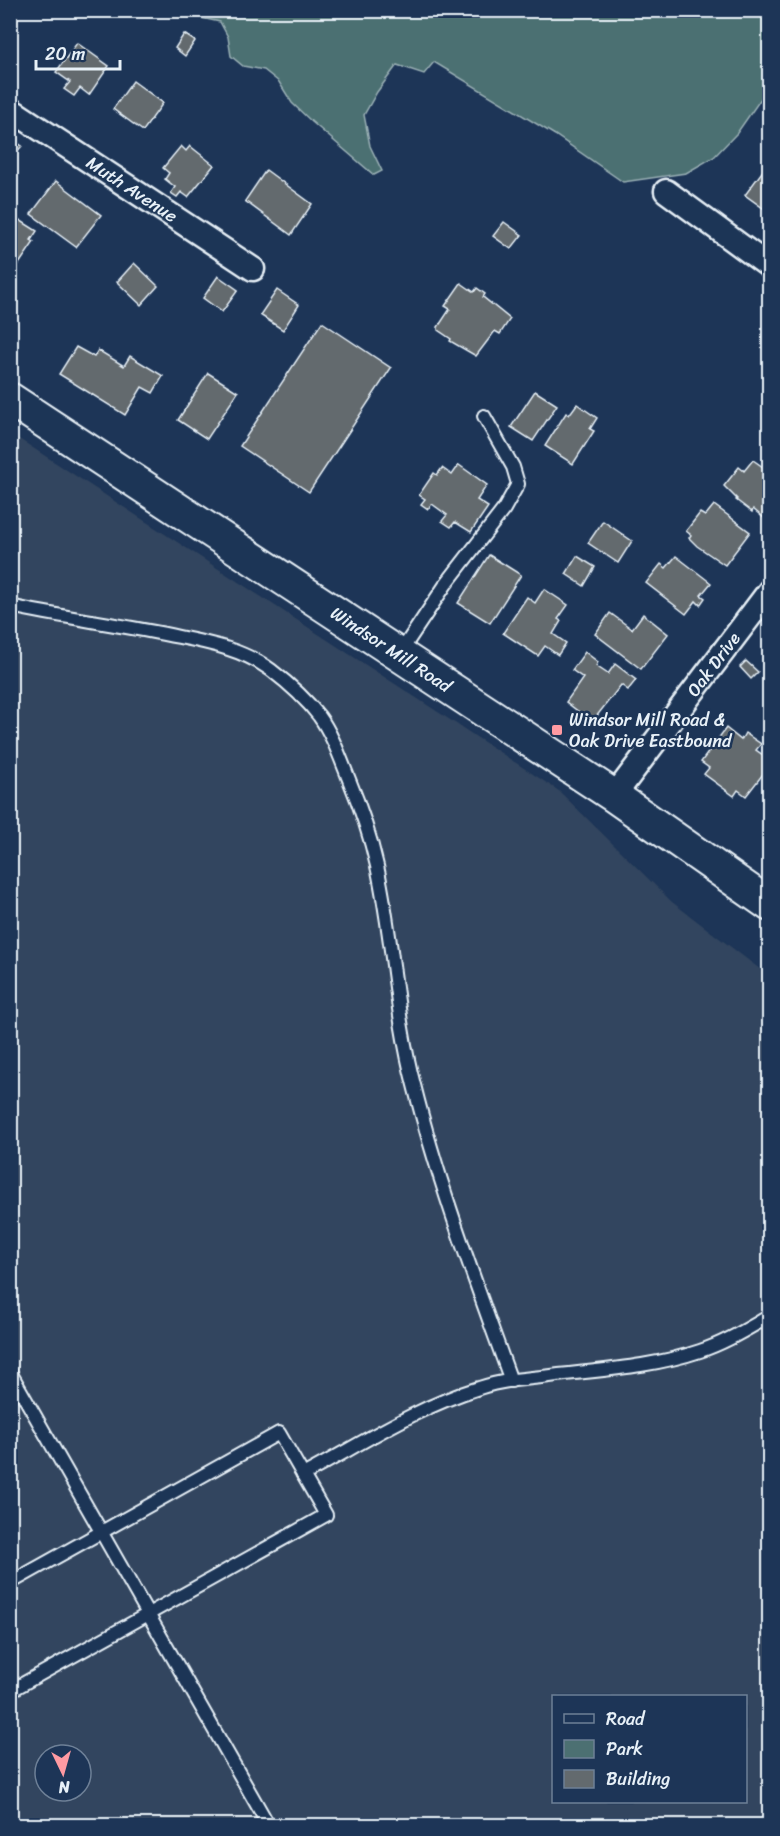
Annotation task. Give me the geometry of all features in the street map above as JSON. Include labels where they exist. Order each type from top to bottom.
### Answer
[{"type":"main road","name":"Windsor Mill Road","points":[[10,399],[614,795],[770,905]]},
{"type":"street","name":"Muth Avenue","points":[[10,109],[253,269]]},
{"type":"street","points":[[666,191],[770,267]]},
{"type":"street","name":"Oak Drive","points":[[614,795],[770,591]]},
{"type":"lane","points":[[399,654],[446,584],[504,509],[518,484],[513,467],[484,416]]},
{"type":"lane","points":[[10,606],[135,627],[213,644],[243,654],[270,669],[320,717],[338,752],[363,818],[381,886],[396,995],[413,1082],[447,1199],[511,1381]]},
{"type":"lane","points":[[303,1475],[430,1407],[480,1388],[511,1381],[671,1359],[701,1351],[770,1316]]},
{"type":"lane","points":[[10,1372],[269,1826]]},
{"type":"lane","points":[[10,1583],[279,1433],[326,1515],[10,1691]]},
{"type":"shaded area","points":[[10,433],[559,791],[672,902],[769,976],[769,1825],[11,1825]]},
{"type":"green space","points":[[169,11],[769,11],[769,87],[737,133],[714,157],[686,173],[623,182],[555,135],[434,62],[424,74],[397,65],[377,92],[364,115],[370,146],[382,171],[374,175],[292,103],[279,82],[264,70],[243,66],[231,56],[228,37],[220,22]]},
{"type":"building","points":[[184,34],[195,41],[185,56],[175,48]]},
{"type":"building","points":[[77,43],[109,66],[89,95],[80,88],[74,96],[64,89],[70,82],[56,72]]},
{"type":"building","points":[[133,81],[163,103],[143,131],[113,109]]},
{"type":"building","points":[[10,138],[22,146],[13,156],[10,156]]},
{"type":"building","points":[[181,146],[186,151],[190,146],[214,165],[188,197],[181,192],[177,197],[171,193],[175,187],[165,179],[169,173],[163,168]]},
{"type":"building","points":[[770,161],[770,213],[745,195]]},
{"type":"building","points":[[266,170],[312,204],[291,235],[245,201]]},
{"type":"building","points":[[56,181],[101,215],[76,247],[31,214]]},
{"type":"building","points":[[10,214],[37,231],[31,240],[34,242],[10,277]]},
{"type":"building","points":[[504,222],[522,235],[511,249],[493,236]]},
{"type":"building","points":[[134,263],[158,286],[141,305],[117,282]]},
{"type":"building","points":[[218,276],[238,290],[222,312],[203,298]]},
{"type":"building","points":[[461,283],[474,292],[477,288],[485,294],[483,297],[510,319],[500,334],[495,331],[476,356],[450,341],[451,339],[438,330],[450,309],[445,306]]},
{"type":"building","points":[[277,290],[299,305],[283,330],[260,315]]},
{"type":"building","points":[[322,322],[391,368],[309,492],[240,446]]},
{"type":"building","points":[[76,347],[94,357],[98,350],[124,366],[130,356],[163,376],[153,393],[142,387],[125,415],[59,374]]},
{"type":"building","points":[[208,373],[238,392],[207,439],[178,420]]},
{"type":"building","points":[[535,391],[557,405],[533,441],[511,427]]},
{"type":"building","points":[[577,404],[597,418],[590,429],[594,431],[573,464],[545,446],[566,413],[569,415]]},
{"type":"building","points":[[753,460],[770,472],[770,513],[765,519],[736,500],[724,486],[739,467],[744,471]]},
{"type":"building","points":[[459,465],[487,485],[477,500],[488,507],[471,532],[455,522],[451,527],[442,521],[447,515],[432,504],[428,509],[421,504],[425,499],[419,495],[434,473],[437,475],[442,468],[452,475]]},
{"type":"building","points":[[714,505],[750,532],[725,565],[697,546],[686,531],[700,513],[705,516]]},
{"type":"building","points":[[603,521],[632,541],[618,563],[588,543]]},
{"type":"building","points":[[489,555],[521,575],[490,623],[458,603]]},
{"type":"building","points":[[577,556],[595,567],[584,586],[566,574]]},
{"type":"building","points":[[676,556],[711,583],[701,595],[705,598],[700,605],[696,601],[686,614],[646,583],[661,564],[666,568]]},
{"type":"building","points":[[544,589],[568,605],[558,619],[561,621],[553,634],[566,643],[558,655],[545,646],[538,656],[503,633],[527,597],[535,603]]},
{"type":"building","points":[[610,613],[632,629],[643,614],[668,634],[641,669],[595,634]]},
{"type":"building","points":[[585,652],[598,662],[596,666],[608,674],[615,664],[636,680],[628,690],[621,685],[592,722],[566,702],[583,678],[572,670]]},
{"type":"building","points":[[746,661],[758,672],[751,679],[740,667]]},
{"type":"building","points":[[726,728],[741,740],[745,733],[761,744],[756,750],[770,760],[770,765],[746,796],[738,790],[734,796],[704,774],[709,768],[701,762]]},
{"type":"place","name":"Windsor Mill Road & Oak Drive Eastbound","points":[[557,730]]}]
